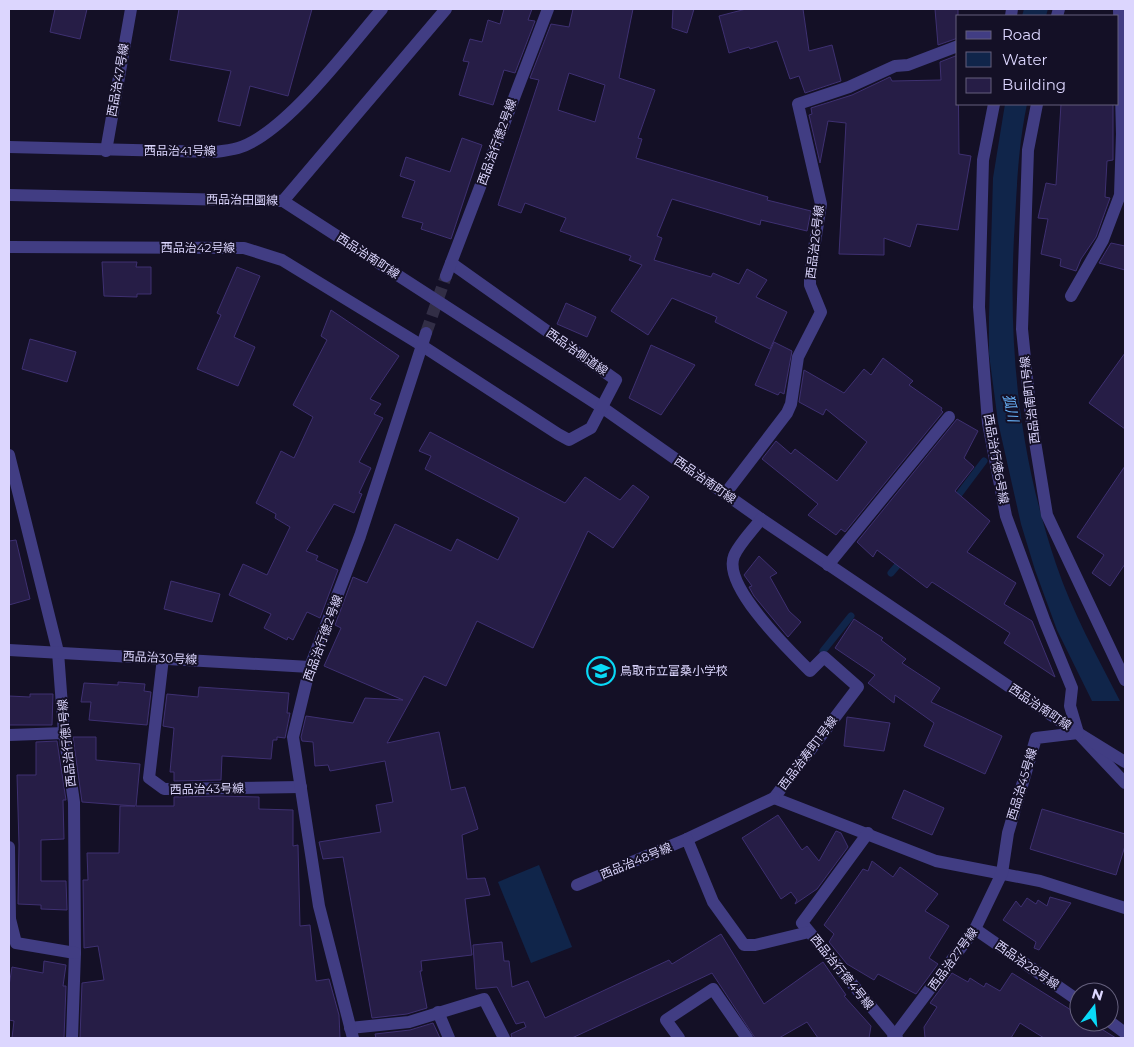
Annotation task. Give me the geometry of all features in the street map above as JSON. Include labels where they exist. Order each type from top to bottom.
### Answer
[{"type":"street","name":"西品治47号線","points":[[106,151],[131,9]]},
{"type":"street","name":"西品治41号線","points":[[9,147],[106,151],[215,152],[239,148],[264,134],[290,114],[382,9]]},
{"type":"street","name":"西品治田園線","points":[[9,195],[283,201],[446,9]]},
{"type":"street","name":"西品治行徳2号線","points":[[446,276],[548,9]]},
{"type":"street","points":[[1071,296],[1103,240],[1120,195],[1122,134],[1119,9]]},
{"type":"street","name":"西品治26号線","points":[[725,494],[787,413],[791,404],[798,357],[820,312],[810,285],[810,274],[821,204],[798,104],[849,87],[895,66],[908,65],[956,47]]},
{"type":"street","name":"西品治行徳6号線","points":[[994,105],[983,160],[979,307],[988,423],[1006,516],[1044,622],[1072,688],[1070,706],[1078,733],[1125,783]]},
{"type":"street","name":"西品治南町1号線","points":[[1037,105],[1028,150],[1022,329],[1031,417],[1047,515],[1120,654],[1125,680]]},
{"type":"street","name":"西品治南町線","points":[[283,201],[603,408],[828,565],[1078,733],[1125,762]]},
{"type":"street","name":"西品治42号線","points":[[9,247],[244,248],[282,260],[423,339]]},
{"type":"street","name":"西品治側道線","points":[[423,339],[569,440],[591,428],[616,380],[452,263]]},
{"type":"street","name":"西品治行徳2号線","points":[[352,1033],[319,906],[293,737],[310,667],[360,536],[423,339]]},
{"type":"street","points":[[828,565],[948,417]]},
{"type":"street","name":"西品治行徳1号線","points":[[9,455],[58,652],[64,734],[74,802],[75,953],[72,1038]]},
{"type":"street","name":"西品治寿町1号線","points":[[761,519],[733,557],[734,577],[767,628],[810,671],[824,657],[858,687],[774,798],[936,861],[1040,881],[1125,908]]},
{"type":"street","name":"西品治30号線","points":[[9,650],[310,667]]},
{"type":"street","name":"西品治43号線","points":[[163,658],[149,778],[164,789],[301,787]]},
{"type":"street","name":"西品治45号線","points":[[1002,873],[1008,833],[1036,738],[1078,733]]},
{"type":"street","points":[[9,735],[64,734]]},
{"type":"street","points":[[687,840],[774,798]]},
{"type":"street","name":"西品治行徳4号線","points":[[868,833],[802,923],[895,1038]]},
{"type":"street","name":"西品治48号線","points":[[577,885],[687,840],[713,902],[744,945],[755,946],[809,932]]},
{"type":"street","points":[[9,847],[10,919],[16,943],[75,953]]},
{"type":"street","name":"西品治27号線","points":[[895,1038],[975,929],[1002,873]]},
{"type":"street","name":"西品治28号線","points":[[975,929],[1069,994]]},
{"type":"street","points":[[679,1038],[666,1020],[713,989],[747,1038]]},
{"type":"street","points":[[352,1033],[409,1022],[484,999],[504,1038]]},
{"type":"street","points":[[438,1012],[449,1038]]},
{"type":"water","points":[[1024,9],[1048,9],[1046,15],[1022,15]]},
{"type":"water","name":"狐川","points":[[1005,105],[1027,105],[1019,162],[1013,264],[1014,351],[1024,437],[1043,522],[1062,582],[1085,634],[1120,701],[1092,701],[1057,630],[1035,570],[1021,524],[998,422],[989,354],[993,178]]},
{"type":"water","points":[[539,865],[572,947],[531,963],[498,882]]},
{"type":"building","points":[[55,9],[87,9],[80,39],[50,32]]},
{"type":"building","points":[[179,9],[312,9],[288,96],[250,86],[240,126],[218,121],[231,71],[170,60]]},
{"type":"building","points":[[504,9],[532,9],[528,20],[535,21],[515,73],[504,70],[493,105],[459,95],[469,62],[463,61],[470,39],[482,42],[488,20],[500,24]]},
{"type":"building","points":[[573,9],[633,9],[619,78],[655,90],[638,138],[642,139],[636,158],[768,197],[767,200],[811,211],[807,231],[761,220],[760,225],[672,199],[657,236],[662,238],[654,260],[711,277],[713,273],[739,284],[747,269],[767,280],[756,297],[787,312],[770,349],[715,322],[717,317],[672,298],[648,335],[611,311],[642,265],[629,260],[631,256],[560,231],[566,218],[525,203],[521,213],[498,205],[539,80],[530,78],[551,24],[569,27]],"holes":[[[569,73],[605,85],[595,122],[558,110]]]},
{"type":"building","points":[[673,9],[694,9],[687,33],[672,28]]},
{"type":"building","points":[[746,9],[803,9],[809,51],[832,45],[841,81],[805,93],[799,76],[790,79],[777,41],[729,53],[719,16]]},
{"type":"building","points":[[935,9],[958,9],[958,15],[956,15],[956,39],[938,45]]},
{"type":"building","points":[[956,56],[956,105],[959,105],[959,154],[971,156],[958,230],[917,224],[910,247],[884,238],[884,255],[839,254],[846,123],[828,121],[820,163],[809,115],[812,114],[811,108],[852,95],[890,77],[892,81],[941,80],[940,62]]},
{"type":"building","points":[[1061,105],[1113,105],[1113,160],[1107,161],[1105,197],[1110,198],[1096,237],[1081,259],[1076,271],[1060,266],[1061,259],[1041,254],[1048,219],[1038,218],[1046,183],[1056,185]]},
{"type":"building","points":[[462,138],[482,145],[451,239],[421,229],[423,223],[402,217],[415,181],[400,176],[406,157],[450,172]]},
{"type":"building","points":[[1111,243],[1125,246],[1125,270],[1099,263]]},
{"type":"building","points":[[102,262],[137,262],[136,267],[151,267],[151,294],[137,294],[137,297],[104,296]]},
{"type":"building","points":[[237,267],[260,276],[234,337],[255,347],[238,386],[197,369],[221,315],[217,313]]},
{"type":"building","points":[[566,303],[596,317],[587,337],[557,324]]},
{"type":"building","points":[[331,310],[399,356],[370,399],[381,404],[374,414],[383,418],[359,462],[371,468],[359,493],[362,494],[354,513],[334,504],[306,551],[318,556],[316,560],[338,570],[320,618],[307,612],[293,640],[288,637],[287,640],[264,628],[271,614],[229,595],[243,564],[267,575],[290,527],[275,518],[276,514],[256,503],[281,451],[294,458],[313,417],[293,405],[327,340],[321,336]]},
{"type":"building","points":[[30,339],[76,352],[67,382],[22,369]]},
{"type":"building","points":[[774,342],[792,351],[784,394],[780,392],[778,395],[755,385]]},
{"type":"building","points":[[651,345],[695,365],[661,415],[629,398]]},
{"type":"building","points":[[1125,353],[1125,429],[1089,403]]},
{"type":"building","points":[[883,358],[913,381],[909,385],[942,408],[943,412],[845,532],[841,529],[836,535],[808,515],[818,504],[762,459],[776,441],[791,454],[795,449],[837,481],[867,442],[826,409],[823,415],[799,402],[804,370],[844,393],[864,369],[871,375]]},
{"type":"building","points":[[957,419],[978,431],[964,458],[974,467],[955,491],[990,521],[967,552],[1016,583],[1004,604],[1032,621],[1055,677],[1004,643],[1010,633],[932,582],[927,588],[877,550],[873,557],[857,542]]},
{"type":"building","points":[[430,432],[565,503],[585,477],[620,500],[633,485],[649,497],[613,548],[588,531],[533,648],[477,621],[446,686],[424,676],[387,743],[439,732],[451,790],[465,787],[478,829],[462,835],[467,879],[485,878],[490,895],[465,899],[472,955],[421,961],[422,971],[420,971],[427,1008],[407,1014],[372,1018],[343,857],[323,859],[319,842],[381,832],[376,805],[393,802],[385,761],[330,771],[328,765],[315,766],[313,742],[302,741],[301,737],[306,716],[353,723],[365,698],[403,700],[324,666],[341,628],[335,625],[353,577],[367,583],[395,524],[451,551],[457,539],[498,560],[519,518],[425,469],[431,456],[419,451]]},
{"type":"building","points":[[1125,466],[1125,564],[1110,586],[1092,573],[1104,555],[1077,537]]},
{"type":"building","points":[[16,540],[30,599],[9,605],[9,541]]},
{"type":"building","points":[[759,556],[777,573],[770,577],[789,611],[801,622],[788,637],[754,596],[749,587],[752,586],[744,575]]},
{"type":"building","points":[[171,581],[220,594],[212,622],[164,609]]},
{"type":"building","points":[[854,619],[883,638],[881,640],[906,659],[902,663],[940,688],[931,702],[1002,736],[985,774],[924,746],[934,723],[895,695],[894,703],[868,683],[875,675],[835,648]]},
{"type":"building","points":[[118,682],[145,684],[144,691],[151,692],[147,725],[89,720],[91,702],[81,702],[84,683],[118,685]]},
{"type":"building","points":[[199,687],[289,693],[287,713],[290,713],[285,738],[277,737],[277,740],[273,740],[271,759],[222,756],[221,780],[174,781],[174,772],[170,772],[174,728],[163,726],[167,694],[198,697]]},
{"type":"building","points":[[30,694],[53,694],[52,725],[9,725],[9,696],[30,697]]},
{"type":"building","points":[[847,717],[890,723],[884,751],[844,746]]},
{"type":"building","points":[[73,737],[96,737],[96,760],[140,764],[136,806],[174,806],[174,797],[220,796],[259,797],[259,809],[293,810],[293,846],[298,845],[300,926],[310,925],[316,981],[329,979],[339,1015],[340,1038],[80,1038],[82,983],[104,980],[98,946],[84,948],[83,880],[88,880],[87,853],[119,853],[120,806],[135,806],[82,802]]},
{"type":"building","points":[[57,741],[66,800],[63,800],[64,839],[41,840],[41,881],[66,881],[67,910],[41,909],[41,905],[18,904],[17,775],[36,775],[36,742]]},
{"type":"building","points":[[904,790],[944,808],[932,835],[892,818]]},
{"type":"building","points":[[1042,809],[1125,834],[1125,846],[1116,875],[1030,849]]},
{"type":"building","points":[[778,815],[802,850],[807,846],[819,861],[836,831],[841,833],[848,847],[817,889],[795,904],[797,900],[791,892],[781,899],[742,838]]},
{"type":"building","points":[[872,861],[893,877],[900,867],[938,894],[925,911],[949,926],[929,958],[938,964],[916,994],[878,974],[874,980],[847,964],[829,942],[834,934],[824,925],[863,869],[868,871]]},
{"type":"building","points":[[1050,897],[1071,903],[1039,950],[1034,948],[1036,942],[1003,920],[1016,901],[1021,907],[1027,898],[1036,904],[1038,900],[1047,906]]},
{"type":"building","points":[[721,934],[764,1004],[823,962],[846,995],[844,996],[871,1026],[869,1038],[818,1038],[807,1022],[779,1038],[755,1038],[712,973],[572,1038],[512,1038],[511,1034],[526,1027],[524,1022],[516,1024],[497,987],[476,989],[473,945],[502,942],[504,961],[509,961],[512,987],[528,981],[545,1018],[669,960],[672,964]]},
{"type":"building","points":[[44,961],[66,965],[63,986],[66,986],[64,1038],[12,1038],[14,1021],[9,1020],[9,986],[12,967],[43,973]]},
{"type":"building","points":[[952,973],[968,982],[970,978],[984,987],[986,983],[1000,991],[1012,973],[1069,1009],[1069,1032],[1106,1032],[1116,1038],[1044,1038],[1020,1023],[1011,1038],[925,1038],[924,1027],[937,1007],[930,1003]]},
{"type":"building","points":[[433,1023],[440,1038],[376,1038],[375,1034],[410,1030]]},
{"type":"waterway","points":[[954,501],[984,461]]},
{"type":"waterway","points":[[891,573],[902,560]]},
{"type":"waterway","points":[[823,651],[851,616]]},
{"type":"tunnel","points":[[426,333],[446,276]]},
{"type":"place","name":"鳥取市立富桑小学校","points":[[601,671]]}]
